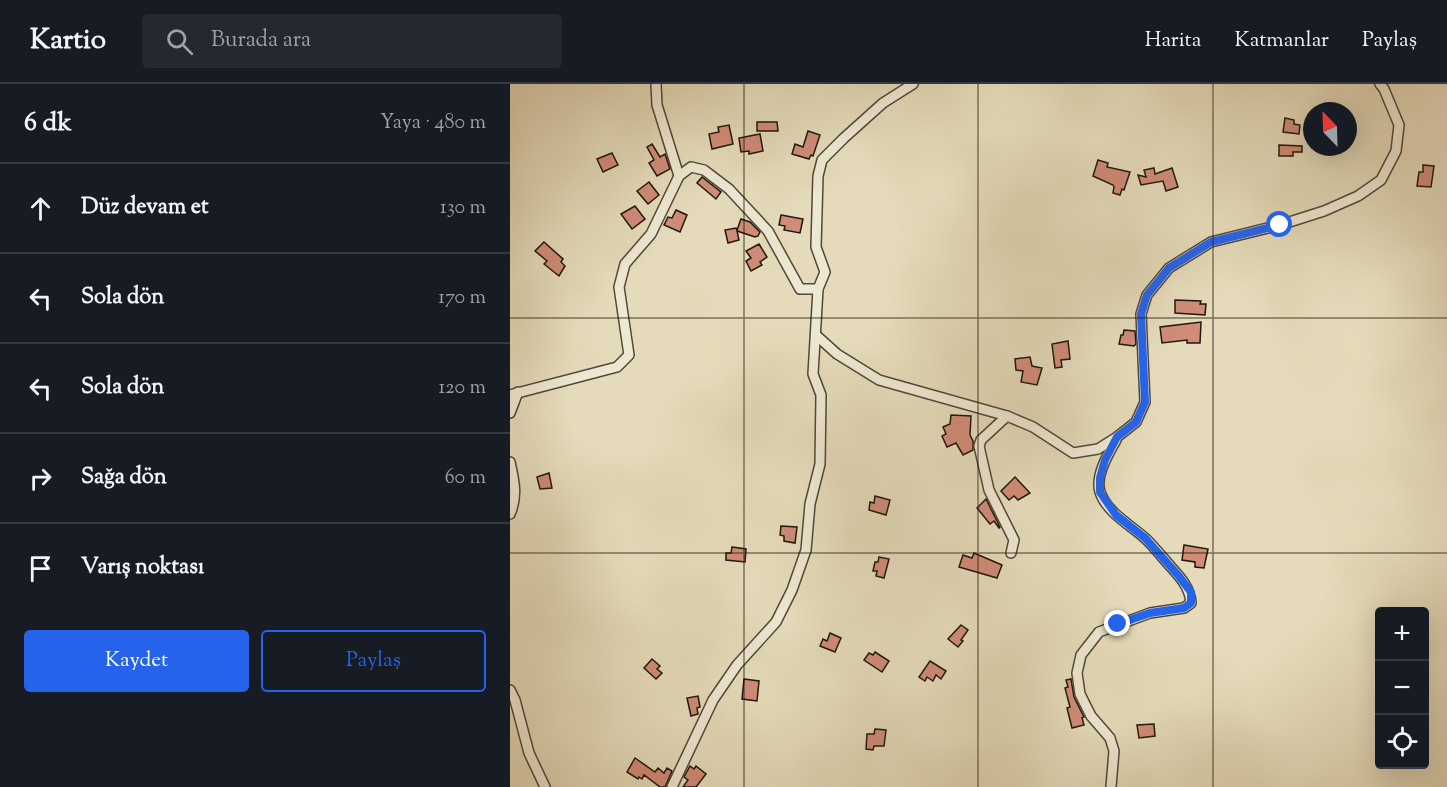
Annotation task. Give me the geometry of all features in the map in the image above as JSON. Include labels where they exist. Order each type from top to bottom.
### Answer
[{"type":"street","points":[[656,84],[657,105],[679,176]]},
{"type":"street","points":[[672,787],[713,700],[737,664],[776,622],[792,590],[806,550],[810,504],[820,465],[821,395],[813,374],[813,348],[817,336],[818,289],[825,272],[816,247],[818,176],[822,160],[883,103],[913,84]]},
{"type":"street","points":[[817,336],[837,354],[879,380],[1007,416],[1033,427],[1073,453],[1098,449],[1136,422],[1145,402],[1141,314],[1147,295],[1169,268],[1211,242],[1280,225],[1324,211],[1358,196],[1381,180],[1396,151],[1399,125],[1380,84]]},
{"type":"street","points":[[510,412],[514,393],[617,367],[628,355],[620,287],[625,264],[651,234],[679,176],[691,167],[704,170],[729,189],[768,231],[800,289],[818,289]]},
{"type":"street","points":[[1007,416],[981,440],[979,446],[989,490],[1014,540],[1011,553]]},
{"type":"street","points":[[1111,787],[1114,751],[1110,738],[1090,716],[1080,694],[1077,673],[1081,655],[1099,632],[1150,613],[1184,608],[1191,603],[1191,592],[1178,575],[1145,538],[1116,515],[1100,492],[1100,478],[1105,460],[1117,437]]},
{"type":"street","points":[[510,462],[516,501],[510,514]]},
{"type":"street","points":[[510,690],[515,700],[529,753],[545,787]]},
{"type":"building","points":[[1285,118],[1294,120],[1294,124],[1300,125],[1299,134],[1283,132]]},
{"type":"building","points":[[757,122],[777,122],[778,131],[757,131]]},
{"type":"building","points":[[729,125],[733,144],[712,149],[709,134],[719,132],[718,127]]},
{"type":"building","points":[[808,131],[820,135],[813,156],[811,155],[809,159],[792,154],[795,144],[803,147]]},
{"type":"building","points":[[760,134],[763,151],[749,154],[749,151],[741,152],[739,138]]},
{"type":"building","points":[[652,144],[660,157],[665,154],[670,169],[657,176],[649,163],[654,160],[647,147]]},
{"type":"building","points":[[1279,145],[1302,146],[1302,152],[1293,152],[1293,156],[1279,156]]},
{"type":"building","points":[[612,153],[618,165],[603,172],[597,159]]},
{"type":"building","points":[[1098,160],[1108,163],[1107,167],[1130,172],[1120,195],[1113,193],[1113,185],[1093,176]]},
{"type":"building","points":[[1423,165],[1434,166],[1431,187],[1417,186],[1419,172],[1423,172]]},
{"type":"building","points":[[1154,168],[1155,174],[1172,168],[1178,187],[1166,191],[1163,181],[1141,185],[1138,175],[1146,177],[1144,170]]},
{"type":"building","points":[[702,177],[721,192],[716,199],[697,183]]},
{"type":"building","points":[[649,182],[659,195],[648,204],[637,191]]},
{"type":"building","points":[[635,206],[645,219],[632,229],[621,214]]},
{"type":"building","points":[[676,210],[687,215],[680,232],[664,225],[668,217],[672,218]]},
{"type":"building","points":[[781,215],[803,219],[800,233],[784,230],[785,226],[779,225]]},
{"type":"building","points":[[741,219],[750,222],[760,232],[758,236],[737,231],[739,240],[728,243],[725,230],[736,228],[737,230]]},
{"type":"building","points":[[544,242],[563,259],[561,262],[565,266],[559,276],[544,264],[547,261],[535,251]]},
{"type":"building","points":[[759,244],[767,257],[760,262],[762,265],[751,271],[746,261],[751,258],[746,251]]},
{"type":"building","points":[[1175,300],[1201,301],[1200,304],[1206,304],[1205,315],[1175,313]]},
{"type":"building","points":[[1201,322],[1200,343],[1187,343],[1187,340],[1162,343],[1160,327]]},
{"type":"building","points":[[1124,330],[1135,331],[1136,344],[1134,346],[1119,344]]},
{"type":"building","points":[[1068,341],[1070,359],[1061,360],[1062,367],[1055,368],[1052,344]]},
{"type":"building","points":[[1030,357],[1032,366],[1042,368],[1037,385],[1021,382],[1023,371],[1016,370],[1015,359]]},
{"type":"building","points":[[951,415],[971,416],[970,435],[973,450],[963,455],[956,443],[947,447],[942,436],[946,434],[943,427],[950,424]]},
{"type":"building","points":[[549,473],[552,488],[540,489],[537,477]]},
{"type":"building","points":[[1015,477],[1030,493],[1018,500],[1014,496],[1009,500],[1001,491]]},
{"type":"building","points":[[875,496],[890,500],[886,515],[869,510],[870,502],[874,503]]},
{"type":"building","points":[[986,499],[999,528],[994,521],[990,524],[977,508]]},
{"type":"building","points":[[781,526],[797,527],[795,543],[784,541],[784,536],[780,535]]},
{"type":"building","points":[[1184,545],[1208,549],[1204,568],[1195,567],[1195,562],[1182,560]]},
{"type":"building","points":[[732,547],[746,549],[745,562],[726,560],[726,553],[731,553]]},
{"type":"building","points":[[974,553],[1002,565],[997,578],[959,567],[963,555],[972,558]]},
{"type":"building","points":[[879,557],[889,559],[884,578],[876,576],[877,571],[873,571]]},
{"type":"building","points":[[961,625],[968,630],[958,647],[948,639]]},
{"type":"building","points":[[830,633],[841,638],[835,652],[820,646],[823,639],[827,641]]},
{"type":"building","points":[[875,652],[889,661],[882,672],[864,660],[869,653],[873,655]]},
{"type":"building","points":[[652,659],[660,666],[657,669],[662,673],[656,679],[644,668]]},
{"type":"building","points":[[930,661],[946,671],[941,679],[936,675],[933,681],[927,677],[925,681],[919,677]]},
{"type":"building","points":[[744,679],[759,681],[757,701],[742,699]]},
{"type":"building","points":[[1071,679],[1074,697],[1084,717],[1082,718],[1084,725],[1072,728],[1065,688],[1068,687],[1066,680]]},
{"type":"building","points":[[698,696],[700,707],[697,708],[698,714],[691,716],[687,698]]},
{"type":"building","points":[[1154,724],[1155,736],[1139,738],[1137,725]]},
{"type":"building","points":[[875,729],[886,730],[884,746],[874,746],[873,750],[866,749],[867,734],[874,734]]},
{"type":"building","points":[[635,758],[655,772],[658,768],[664,773],[667,768],[672,771],[665,787],[660,787],[644,775],[642,779],[639,777],[638,779],[627,772]]},
{"type":"building","points":[[690,766],[694,769],[696,766],[706,774],[696,787],[683,787],[688,780],[684,777]]},
{"type":"route","points":[[1118,624],[1150,613],[1184,608],[1191,603],[1191,592],[1178,575],[1145,538],[1116,515],[1100,492],[1100,478],[1105,460],[1117,437],[1136,422],[1145,402],[1141,314],[1147,295],[1169,268],[1211,242],[1280,225]]}]
